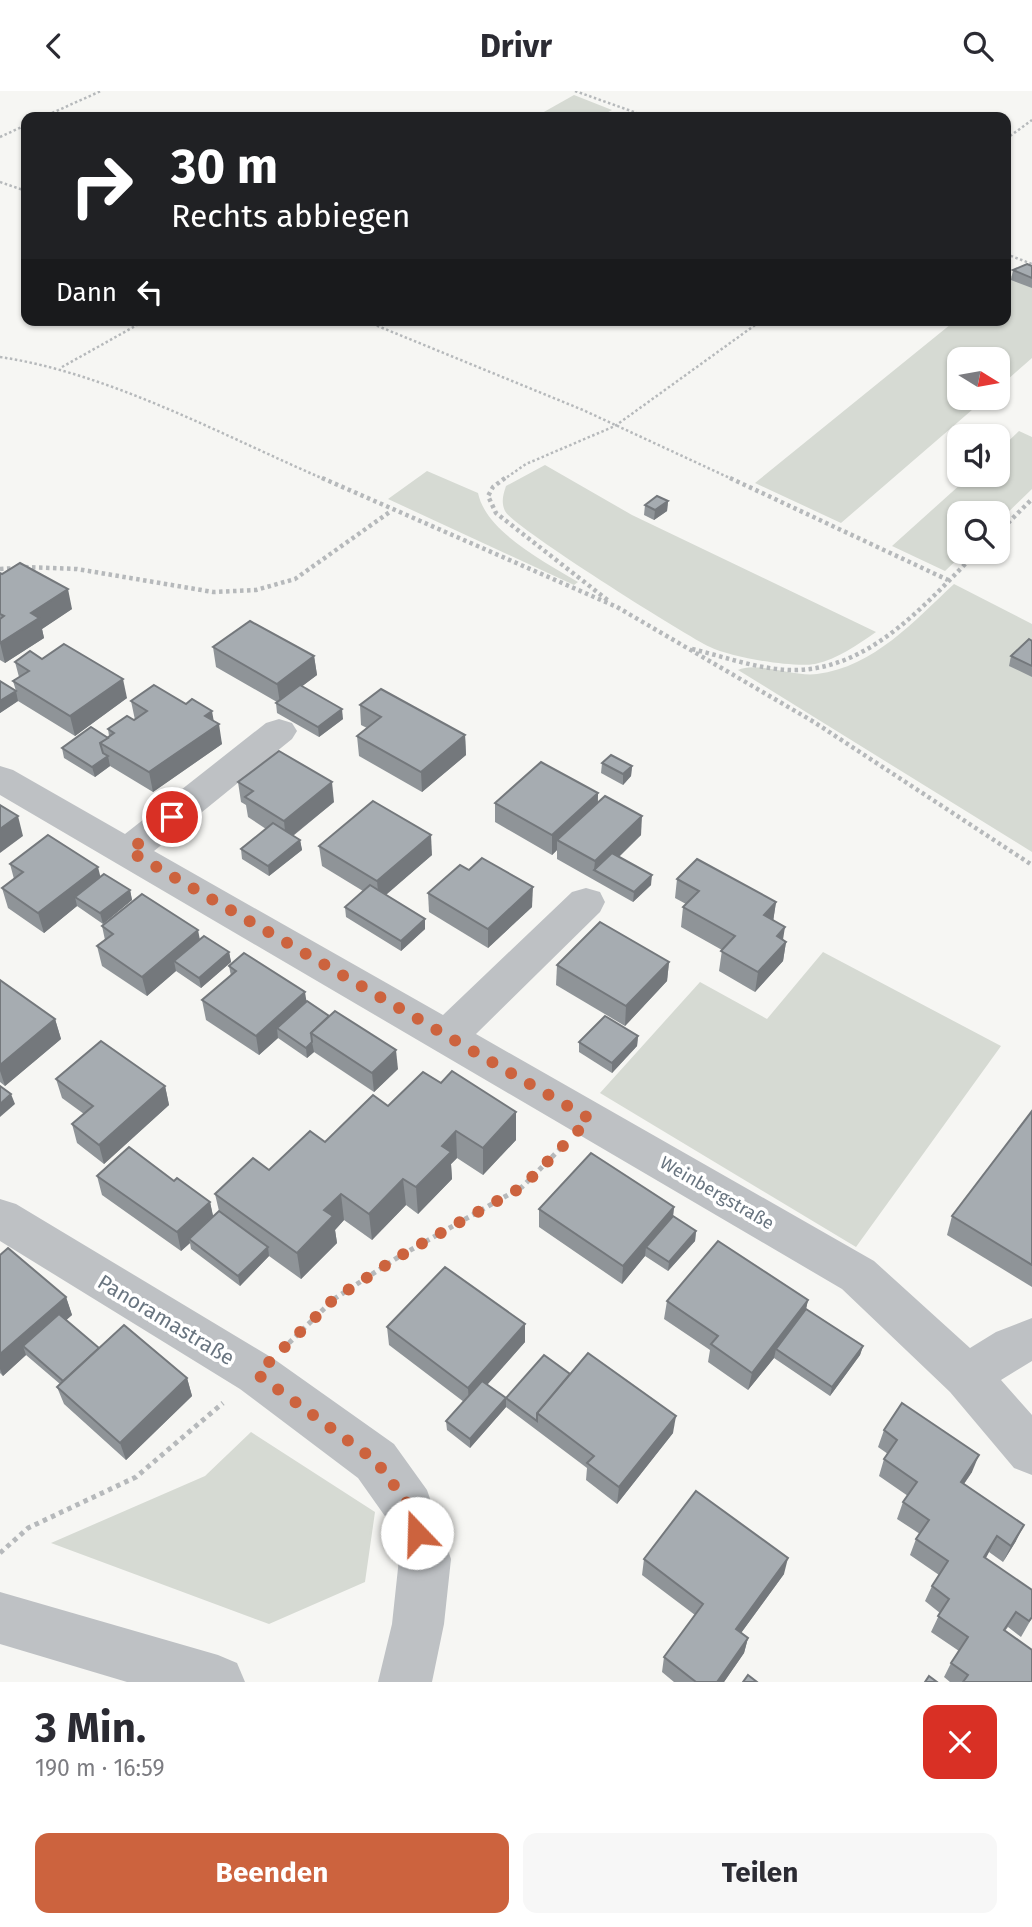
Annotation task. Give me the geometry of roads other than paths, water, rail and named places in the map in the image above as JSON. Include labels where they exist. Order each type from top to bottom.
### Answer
[{"type":"street","points":[[129,851],[279,731]]},
{"type":"street","name":"Weinbergstraße","points":[[0,779],[129,851],[858,1275],[967,1376],[1032,1452]]},
{"type":"street","points":[[447,1036],[586,902]]},
{"type":"street","name":"Panoramastraße","points":[[0,1218],[257,1374],[376,1461],[410,1507],[425,1559],[418,1624],[405,1682]]},
{"type":"street","points":[[967,1376],[1013,1347],[1032,1339]]},
{"type":"street","points":[[0,1618],[218,1682]]}]
